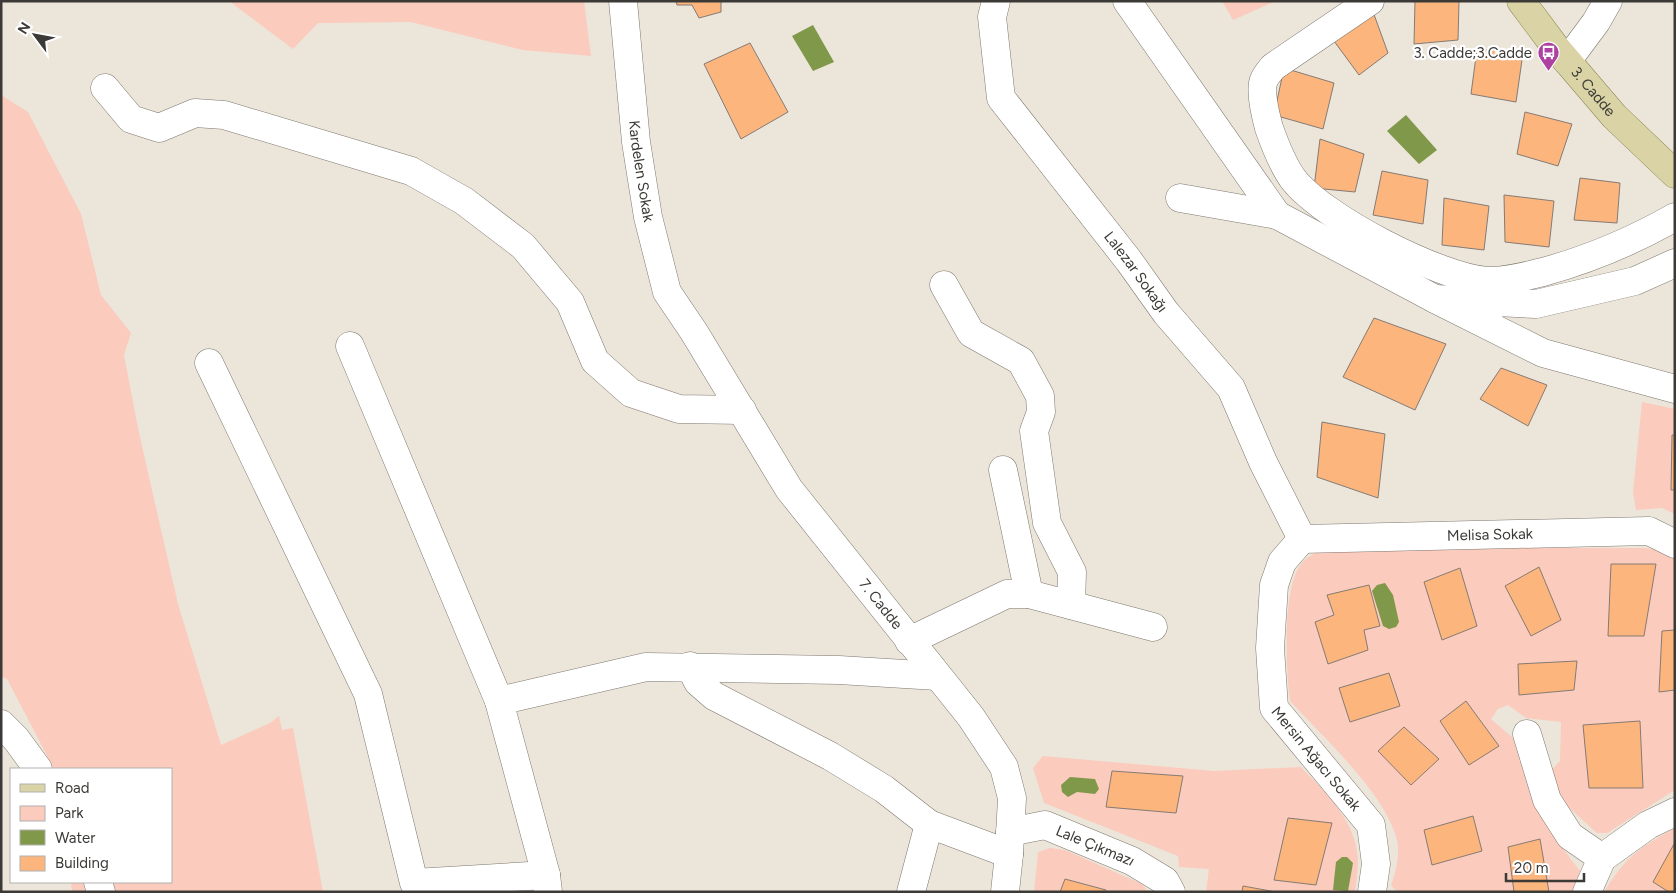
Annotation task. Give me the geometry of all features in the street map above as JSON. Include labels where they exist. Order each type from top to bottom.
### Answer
[{"type":"main road","name":"3. Cadde","points":[[1521,1],[1567,61],[1614,116],[1675,174]]},
{"type":"street","name":"Kardelen Sokak","points":[[623,1],[636,142],[648,216],[667,292],[694,332]]},
{"type":"street","name":"Lalezar Sokağı","points":[[996,1],[992,17],[1001,98],[1129,261],[1166,314],[1231,388],[1263,462],[1302,539]]},
{"type":"street","points":[[1127,1],[1277,215]]},
{"type":"street","points":[[1370,1],[1273,67],[1263,81],[1264,114],[1276,149],[1293,179],[1324,207],[1364,234],[1450,273],[1487,281],[1515,279],[1564,266],[1620,246],[1675,217]]},
{"type":"street","points":[[1567,61],[1596,22],[1608,1]]},
{"type":"street","points":[[105,88],[131,119],[160,128],[194,113],[224,115],[411,171],[464,201],[523,246],[570,302],[595,361],[631,393],[679,409],[742,410]]},
{"type":"street","points":[[1180,198],[1277,215],[1435,299],[1543,353],[1675,388]]},
{"type":"street","points":[[1435,299],[1536,304],[1635,281],[1675,263]]},
{"type":"street","points":[[944,285],[971,333],[1022,361],[1040,396],[1041,412],[1034,431],[1047,523],[1072,572],[1071,605]]},
{"type":"street","name":"7. Cadde","points":[[694,332],[789,489],[971,717],[1004,767],[1012,798],[1005,892]]},
{"type":"street","points":[[209,364],[368,694],[414,883],[547,883],[499,701],[350,346]]},
{"type":"street","points":[[1003,470],[1029,594]]},
{"type":"street","name":"Melisa Sokak","points":[[1302,539],[1648,531],[1675,544]]},
{"type":"street","name":"Mersin Ağacı Sokak","points":[[1302,539],[1282,562],[1274,585],[1270,648],[1274,708],[1371,825],[1376,864],[1372,892]]},
{"type":"street","points":[[909,641],[1007,594],[1029,594],[1153,628]]},
{"type":"street","points":[[499,701],[646,667],[690,666],[839,670],[937,676]]},
{"type":"street","points":[[690,666],[698,682],[714,696],[830,756],[884,789],[929,824],[1010,843]]},
{"type":"street","points":[[1,724],[16,739],[37,768]]},
{"type":"street","points":[[1527,734],[1548,800],[1570,836],[1602,858]]},
{"type":"street","points":[[1587,892],[1602,858],[1648,825],[1675,812]]},
{"type":"street","points":[[911,892],[929,824]]},
{"type":"street","name":"Lale Çıkmazı","points":[[1010,843],[1044,825],[1132,861],[1165,881],[1170,892]]},
{"type":"green space","points":[[229,1],[584,1],[591,56],[523,50],[411,22],[318,23],[293,49]]},
{"type":"green space","points":[[1222,1],[1276,1],[1233,20]]},
{"type":"green space","points":[[1,95],[28,112],[81,214],[101,295],[131,333],[124,355],[139,433],[178,604],[221,745],[270,723],[279,716],[282,730],[293,728],[323,892],[72,892],[71,883],[172,883],[172,768],[53,768],[7,679],[1,677]]},
{"type":"green space","points":[[1642,402],[1675,409],[1675,514],[1662,508],[1636,510],[1633,492]]},
{"type":"green space","points":[[1322,548],[1644,548],[1663,550],[1675,556],[1675,790],[1607,833],[1597,833],[1555,795],[1545,777],[1560,761],[1561,722],[1526,718],[1508,705],[1498,709],[1491,719],[1513,738],[1531,797],[1548,829],[1580,871],[1573,892],[1397,892],[1391,885],[1398,851],[1397,840],[1391,822],[1367,785],[1290,701],[1287,670],[1287,630],[1291,592],[1295,576],[1301,564]]},
{"type":"green space","points":[[1043,756],[1214,771],[1301,767],[1330,798],[1346,821],[1352,834],[1358,861],[1355,892],[1206,892],[1209,869],[1179,867],[1178,856],[1044,803],[1033,768]]},
{"type":"green space","points":[[1675,828],[1675,892],[1604,892],[1619,870],[1634,854]]},
{"type":"green space","points":[[1050,848],[1065,850],[1142,884],[1148,892],[1034,892],[1038,852]]},
{"type":"water","points":[[813,25],[834,62],[813,71],[792,36]]},
{"type":"water","points":[[1406,115],[1437,150],[1419,164],[1387,131]]},
{"type":"water","points":[[1385,583],[1393,595],[1399,622],[1396,627],[1389,629],[1383,626],[1372,591],[1377,585]]},
{"type":"water","points":[[1070,777],[1095,779],[1099,789],[1095,794],[1077,792],[1068,797],[1062,792],[1061,785]]},
{"type":"water","points":[[1342,857],[1347,857],[1353,863],[1348,891],[1333,890],[1336,862]]},
{"type":"building","points":[[676,1],[721,1],[721,12],[699,18],[692,5],[677,5]]},
{"type":"building","points":[[1415,1],[1459,1],[1458,40],[1414,44]]},
{"type":"building","points":[[1372,9],[1388,53],[1359,75],[1331,37]]},
{"type":"building","points":[[750,43],[788,112],[741,139],[704,64]]},
{"type":"building","points":[[1477,49],[1523,53],[1516,102],[1471,94]]},
{"type":"building","points":[[1284,68],[1334,83],[1323,129],[1274,115]]},
{"type":"building","points":[[1525,112],[1572,124],[1558,166],[1517,154]]},
{"type":"building","points":[[1320,139],[1364,154],[1355,192],[1314,188]]},
{"type":"building","points":[[1382,171],[1428,180],[1423,224],[1373,215]]},
{"type":"building","points":[[1580,178],[1620,183],[1617,223],[1574,220]]},
{"type":"building","points":[[1504,195],[1554,201],[1549,247],[1505,242]]},
{"type":"building","points":[[1444,198],[1489,206],[1484,250],[1442,245]]},
{"type":"building","points":[[1374,318],[1446,344],[1415,410],[1343,377]]},
{"type":"building","points":[[1501,368],[1547,385],[1528,426],[1480,399]]},
{"type":"building","points":[[1322,422],[1385,434],[1378,498],[1317,477]]},
{"type":"building","points":[[1672,435],[1675,435],[1675,490],[1671,490]]},
{"type":"building","points":[[1611,564],[1656,564],[1644,636],[1608,636]]},
{"type":"building","points":[[1539,567],[1561,620],[1531,636],[1505,586]]},
{"type":"building","points":[[1460,568],[1477,626],[1442,640],[1424,582]]},
{"type":"building","points":[[1369,585],[1380,626],[1364,630],[1368,650],[1328,664],[1315,622],[1334,615],[1327,595]]},
{"type":"building","points":[[1675,630],[1675,690],[1659,692],[1662,631]]},
{"type":"building","points":[[1577,661],[1574,690],[1519,695],[1518,664]]},
{"type":"building","points":[[1389,673],[1400,706],[1350,722],[1339,688]]},
{"type":"building","points":[[1466,701],[1499,746],[1469,765],[1440,721]]},
{"type":"building","points":[[1640,721],[1643,788],[1589,788],[1583,725]]},
{"type":"building","points":[[1404,727],[1439,759],[1411,785],[1378,751]]},
{"type":"building","points":[[1112,771],[1183,776],[1176,813],[1106,807]]},
{"type":"building","points":[[1473,816],[1482,851],[1432,865],[1424,830]]},
{"type":"building","points":[[1288,818],[1332,823],[1316,885],[1274,880]]},
{"type":"building","points":[[1540,839],[1549,892],[1514,892],[1508,847]]},
{"type":"building","points":[[1674,844],[1675,892],[1669,892],[1653,882]]},
{"type":"building","points":[[1065,879],[1106,890],[1105,892],[1060,892]]},
{"type":"building","points":[[1243,886],[1276,892],[1242,892]]},
{"type":"place","name":"3. Cadde;3.Cadde","points":[[1548,72]]}]
